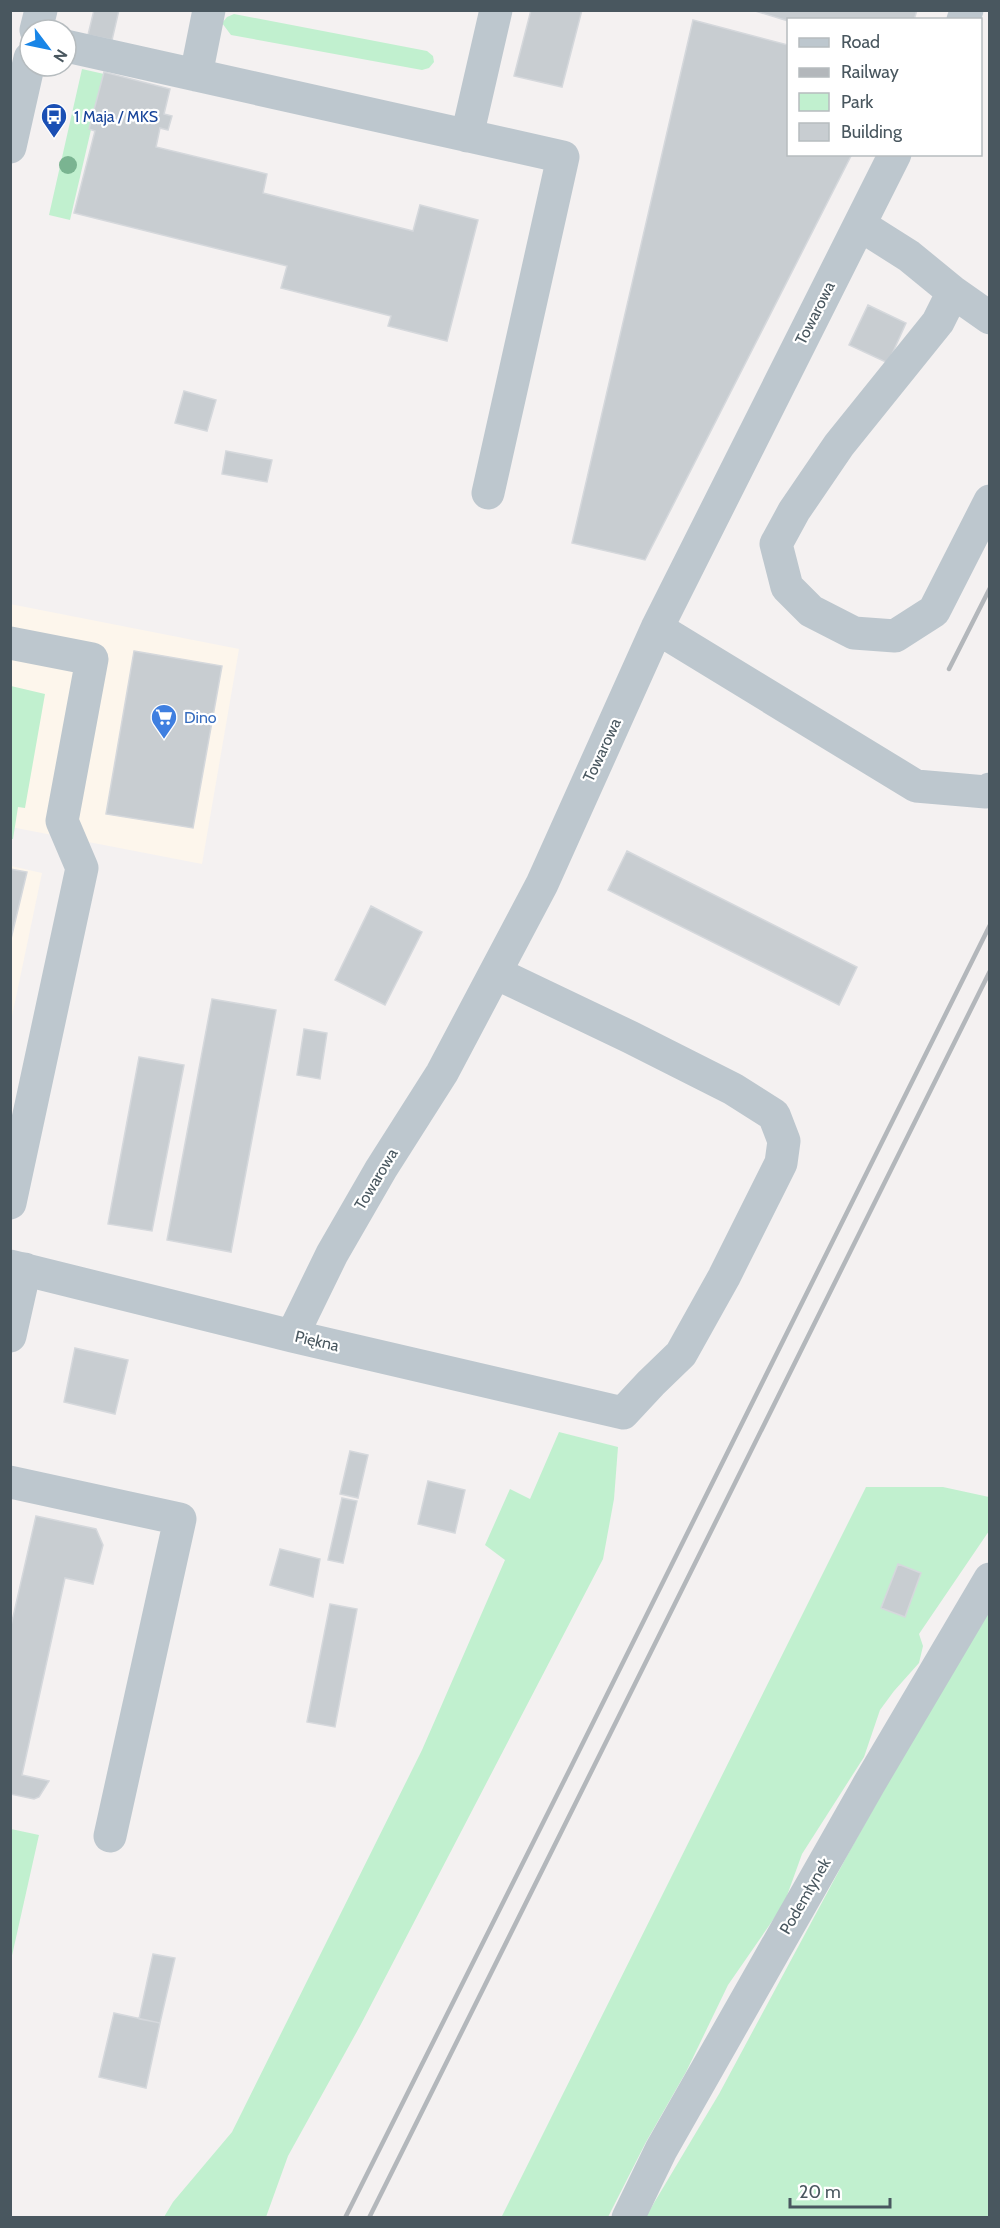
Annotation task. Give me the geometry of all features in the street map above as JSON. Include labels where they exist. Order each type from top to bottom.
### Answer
[{"type":"street","points":[[196,75],[209,10]]},
{"type":"street","points":[[467,136],[496,10]]},
{"type":"street","points":[[78,49],[563,157],[488,493]]},
{"type":"street","points":[[10,147],[26,78]]},
{"type":"street","name":"Towarowa","points":[[292,1336],[332,1254],[381,1169],[442,1073],[542,884],[657,628],[894,156]]},
{"type":"street","points":[[860,225],[909,256],[953,292],[990,318]]},
{"type":"street","points":[[953,292],[938,322],[839,445],[794,511],[776,544],[787,587],[811,611],[854,633],[895,636],[934,611],[990,501]]},
{"type":"street","points":[[657,628],[916,786],[986,792],[990,789]]},
{"type":"street","points":[[10,643],[92,659],[63,821],[82,868],[10,1203]]},
{"type":"street","name":"Piękna","points":[[18,1268],[292,1336],[623,1413],[681,1354],[724,1277],[781,1163],[784,1141],[774,1115],[733,1089],[630,1036],[496,974]]},
{"type":"street","points":[[10,1336],[18,1268]]},
{"type":"street","points":[[10,1482],[180,1519],[110,1836]]},
{"type":"street","name":"Podemłynek","points":[[628,2217],[661,2150],[892,1743],[990,1579]]},
{"type":"shaded area","points":[[10,604],[239,649],[202,864],[11,827]]},
{"type":"shaded area","points":[[11,866],[42,873],[11,1021]]},
{"type":"green space","points":[[234,14],[427,51],[433,56],[434,62],[429,68],[422,70],[231,35],[222,23]]},
{"type":"green space","points":[[82,69],[104,74],[70,220],[49,215]]},
{"type":"green space","points":[[11,686],[45,694],[25,808],[18,807],[13,839],[10,839]]},
{"type":"green space","points":[[559,1432],[618,1447],[614,1499],[603,1559],[360,2026],[288,2156],[266,2217],[164,2217],[173,2202],[232,2132],[422,1750],[505,1560],[485,1545],[510,1489],[530,1499]]},
{"type":"green space","points":[[866,1487],[943,1487],[989,1497],[989,1531],[919,1634],[923,1646],[919,1663],[880,1710],[864,1757],[802,1854],[784,1904],[728,1985],[686,2072],[646,2142],[608,2217],[501,2218]]},
{"type":"green space","points":[[989,1611],[989,2217],[645,2218],[719,2094],[848,1854],[962,1650]]},
{"type":"green space","points":[[10,1829],[39,1835],[11,1960]]},
{"type":"building","points":[[94,10],[119,10],[112,40],[88,35]]},
{"type":"building","points":[[531,10],[582,10],[562,87],[514,76]]},
{"type":"building","points":[[752,10],[917,10],[915,18],[787,18],[787,21]]},
{"type":"building","points":[[693,20],[787,45],[787,156],[851,156],[645,560],[572,543]]},
{"type":"building","points":[[104,72],[170,89],[164,114],[172,116],[168,130],[160,128],[156,147],[267,174],[263,193],[413,231],[420,205],[478,220],[447,341],[388,326],[391,316],[281,288],[287,266],[74,213],[95,131],[89,129]]},
{"type":"building","points":[[868,305],[906,323],[888,363],[849,345]]},
{"type":"building","points":[[184,391],[216,400],[207,431],[175,423]]},
{"type":"building","points":[[226,451],[272,460],[267,482],[222,474]]},
{"type":"building","name":"Dino","points":[[134,651],[222,666],[193,828],[106,814]]},
{"type":"building","points":[[627,851],[857,967],[839,1005],[608,890]]},
{"type":"building","points":[[10,869],[27,872],[10,943]]},
{"type":"building","points":[[371,906],[422,932],[385,1005],[335,980]]},
{"type":"building","points":[[212,999],[276,1010],[231,1252],[167,1240]]},
{"type":"building","points":[[304,1029],[327,1033],[320,1079],[297,1075]]},
{"type":"building","points":[[139,1057],[184,1065],[152,1231],[108,1224]]},
{"type":"building","points":[[75,1348],[128,1360],[115,1414],[64,1402]]},
{"type":"building","points":[[350,1451],[368,1455],[358,1498],[340,1494]]},
{"type":"building","points":[[428,1481],[465,1490],[455,1533],[418,1524]]},
{"type":"building","points":[[342,1498],[357,1501],[343,1563],[328,1560]]},
{"type":"building","points":[[36,1516],[96,1529],[103,1545],[93,1584],[65,1578],[22,1775],[49,1781],[39,1797],[34,1799],[10,1794],[10,1630]]},
{"type":"building","points":[[280,1549],[320,1559],[313,1597],[270,1585]]},
{"type":"building","points":[[898,1564],[921,1573],[905,1617],[881,1608]]},
{"type":"building","points":[[330,1604],[357,1609],[335,1727],[307,1722]]},
{"type":"building","points":[[153,1954],[175,1958],[160,2023],[139,2019]]},
{"type":"building","points":[[114,2013],[160,2023],[146,2088],[99,2077]]},
{"type":"railway","points":[[949,669],[990,588]]},
{"type":"railway","points":[[345,2218],[990,925]]},
{"type":"railway","points":[[369,2218],[990,971]]},
{"type":"place","name":"1 Maja / MKS","points":[[54,139]]},
{"type":"place","name":"Dino","points":[[164,740]]}]
